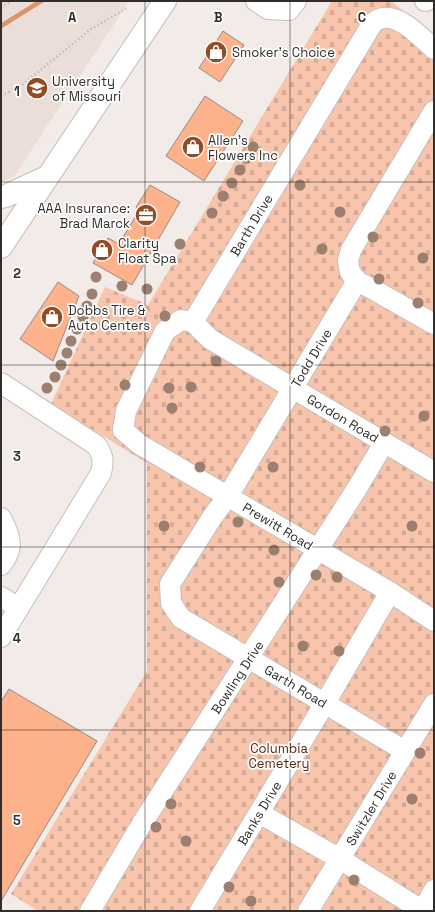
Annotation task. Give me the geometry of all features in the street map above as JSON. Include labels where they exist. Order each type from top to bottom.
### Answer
[{"type":"main road","points":[[1,247],[7,226],[48,176],[165,1]]},
{"type":"main road","points":[[1,197],[48,176]]},
{"type":"lane","points":[[256,1],[268,9],[289,10],[296,1]]},
{"type":"lane","name":"Barth Drive","points":[[193,322],[369,29],[376,20],[388,16],[404,23],[434,49]]},
{"type":"lane","points":[[434,111],[351,250],[348,261],[350,272],[357,281],[434,324]]},
{"type":"lane","name":"Todd Drive","points":[[171,604],[170,584],[213,516],[228,496],[357,281]]},
{"type":"lane","name":"Prewitt Road","points":[[193,322],[181,320],[165,331],[126,411],[123,430],[139,444],[390,592],[434,621]]},
{"type":"lane","name":"Gordon Road","points":[[193,322],[210,338],[434,472]]},
{"type":"lane","points":[[1,383],[96,445],[102,453],[104,463],[101,473],[1,637]]},
{"type":"lane","name":"Bowling Drive","points":[[90,911],[142,825],[356,490],[384,443]]},
{"type":"lane","points":[[1,518],[9,540],[9,550],[1,565]]},
{"type":"lane","name":"Banks Drive","points":[[200,911],[390,592]]},
{"type":"lane","points":[[1,597],[19,608]]},
{"type":"lane","name":"Garth Road","points":[[171,604],[181,618],[405,751]]},
{"type":"lane","name":"Switzler Drive","points":[[308,911],[434,704]]},
{"type":"lane","points":[[259,813],[340,859],[423,911],[434,890]]},
{"type":"path","points":[[1,7],[12,1]]},
{"type":"path","points":[[1,95],[17,89],[91,29],[127,8]]},
{"type":"shaded area","name":"University of Missouri","points":[[1,1],[129,1],[15,175],[1,182]]},
{"type":"green space","name":"Columbia Cemetery","points":[[332,1],[391,1],[434,36],[434,911],[38,911],[11,894],[147,671],[147,463],[51,404],[105,287],[148,305]]},
{"type":"building","points":[[223,31],[244,45],[220,82],[199,68]]},
{"type":"building","points":[[205,96],[243,121],[204,181],[166,156]]},
{"type":"building","points":[[150,185],[180,202],[132,285],[93,263],[96,258],[93,256],[102,241],[105,242],[108,238],[119,244],[140,209],[136,207]]},
{"type":"building","name":"Dobbs Tire & Auto Centers","points":[[58,282],[79,296],[53,361],[20,339]]},
{"type":"building","points":[[9,689],[97,741],[1,901],[1,702]]},
{"type":"waterway","points":[[1,26],[41,1]]},
{"type":"place","name":"Smoker's Choice","points":[[216,52]]},
{"type":"place","name":"University of Missouri","points":[[37,88]]},
{"type":"place","name":"Allen's Flowers Inc","points":[[193,147]]},
{"type":"place","name":"AAA Insurance: Brad Marck","points":[[146,215]]},
{"type":"place","name":"Clarity Float Spa","points":[[102,250]]},
{"type":"place","name":"Dobbs Tire & Auto Centers","points":[[52,317]]}]
